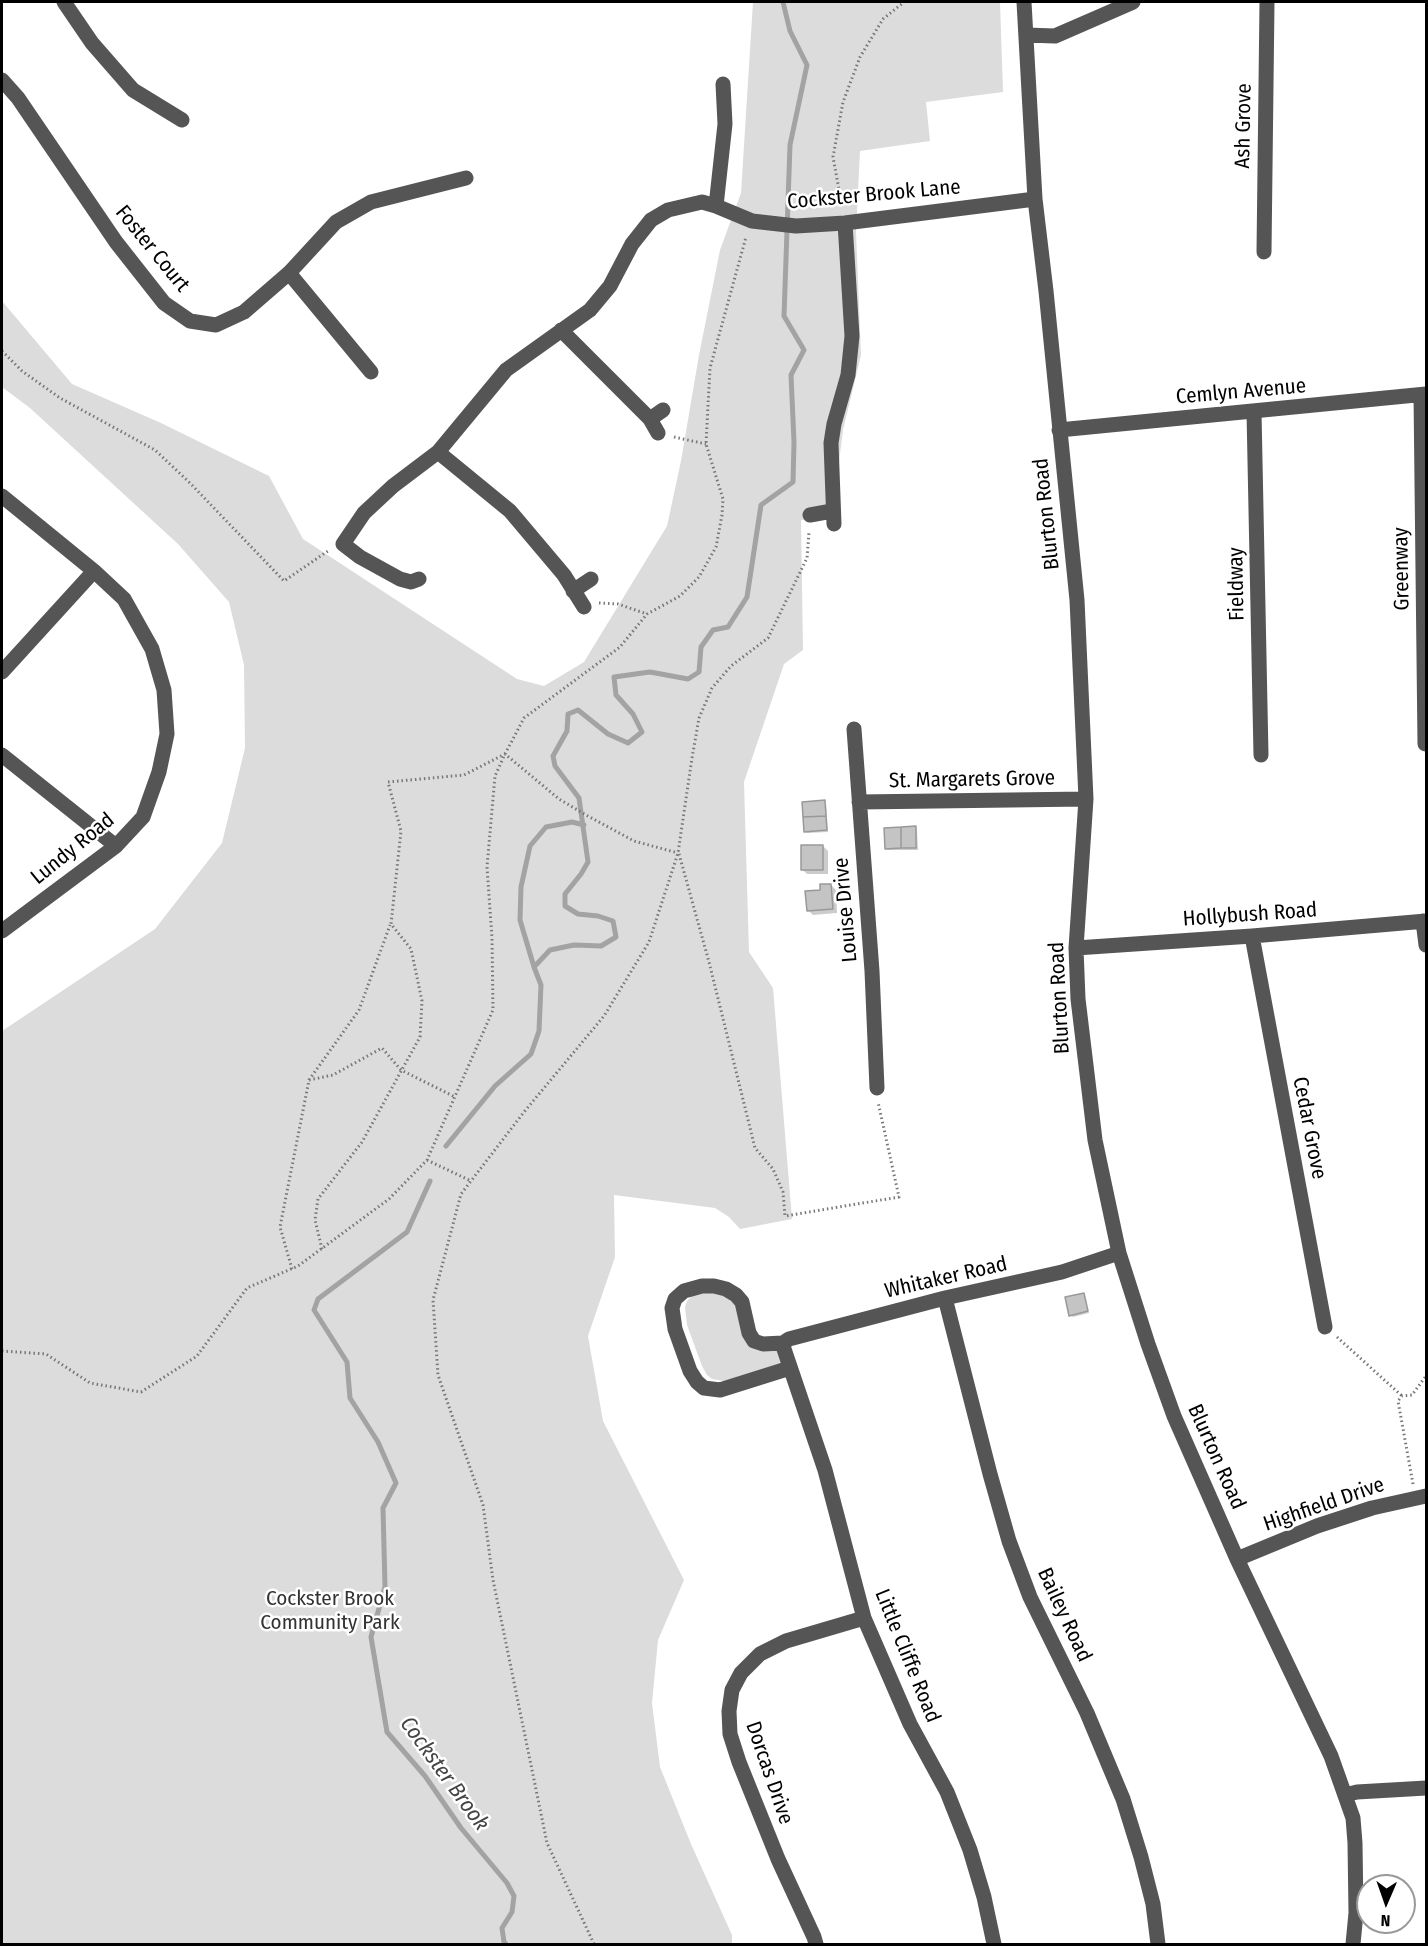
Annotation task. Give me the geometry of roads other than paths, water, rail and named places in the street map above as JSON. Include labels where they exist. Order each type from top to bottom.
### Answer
[{"type":"street","points":[[64,2],[92,43],[133,90],[182,120]]},
{"type":"street","name":"Blurton Road","points":[[1024,2],[1035,199],[1077,600],[1086,800],[1077,948],[1078,999],[1095,1140],[1119,1253],[1174,1416],[1237,1559],[1330,1756],[1353,1818],[1356,1913],[1353,1944]]},
{"type":"street","points":[[1026,35],[1056,36],[1133,2]]},
{"type":"street","name":"Ash Grove","points":[[1264,252],[1267,2]]},
{"type":"street","name":"Foster Court","points":[[2,80],[18,98],[123,251],[164,303],[190,321],[216,325],[244,312],[289,273],[336,222],[371,202],[466,178]]},
{"type":"street","points":[[716,206],[725,124],[723,84]]},
{"type":"street","name":"Cockster Brook Lane","points":[[419,579],[411,582],[400,579],[360,557],[343,544],[363,513],[393,486],[438,452],[506,370],[590,310],[610,286],[632,244],[651,220],[668,210],[702,202],[753,221],[796,226],[845,223],[1035,199]]},
{"type":"street","points":[[810,515],[833,517],[831,443],[848,375],[852,336],[845,223]]},
{"type":"street","points":[[289,273],[371,372]]},
{"type":"street","points":[[561,330],[656,414],[658,433]]},
{"type":"street","name":"Cemlyn Avenue","points":[[1059,430],[1424,394]]},
{"type":"street","name":"Greenway","points":[[1424,394],[1425,744]]},
{"type":"street","name":"Fieldway","points":[[1254,412],[1261,755]]},
{"type":"street","points":[[438,452],[510,511],[564,575],[584,607]]},
{"type":"street","name":"Lundy Road","points":[[2,496],[94,571],[124,599],[152,649],[164,690],[167,734],[159,772],[143,817],[116,846],[2,931]]},
{"type":"street","points":[[2,672],[94,571]]},
{"type":"street","points":[[573,591],[591,579]]},
{"type":"street","name":"Louise Drive","points":[[854,729],[874,993],[877,1088]]},
{"type":"street","points":[[2,755],[116,846]]},
{"type":"street","name":"St. Margarets Grove","points":[[859,802],[1086,800]]},
{"type":"street","points":[[1425,921],[1426,945]]},
{"type":"street","name":"Hollybush Road","points":[[1077,948],[1425,921]]},
{"type":"street","name":"Cedar Grove","points":[[1252,936],[1325,1327]]},
{"type":"street","name":"Whitaker Road","points":[[783,1343],[789,1339],[945,1298],[1062,1272],[1119,1253]]},
{"type":"street","points":[[783,1343],[762,1344],[754,1341],[749,1333],[742,1302],[726,1289],[702,1286],[684,1291],[675,1299],[672,1308],[675,1329],[690,1371],[704,1388],[720,1390],[790,1368]]},
{"type":"street","name":"Bailey Road","points":[[945,1298],[1009,1541],[1030,1597],[1087,1713],[1123,1799],[1153,1904],[1158,1944]]},
{"type":"street","name":"Little Cliffe Road","points":[[783,1343],[825,1470],[864,1618],[910,1724],[947,1792],[970,1850],[984,1897],[994,1944]]},
{"type":"street","name":"Highfield Drive","points":[[1237,1559],[1317,1526],[1372,1508],[1421,1497]]},
{"type":"street","name":"Dorcas Drive","points":[[816,1944],[778,1859],[729,1734],[730,1701],[732,1690],[741,1673],[759,1654],[786,1641],[864,1618]]},
{"type":"street","points":[[1345,1795],[1357,1792],[1426,1788]]},
{"type":"waterway","points":[[534,967],[550,950],[574,945],[601,946],[616,937],[613,921],[598,916],[578,914],[565,906],[565,894],[588,862],[579,798],[555,766],[553,756],[567,731],[568,714],[578,710],[608,734],[628,743],[642,732],[633,714],[616,695],[614,677],[650,672],[688,679],[699,672],[701,647],[713,630],[728,627],[747,597],[761,505],[793,482],[791,375],[804,350],[784,316],[790,145],[807,65],[790,31],[783,2]]},
{"type":"waterway","name":"Cockster Brook","points":[[446,1146],[495,1086],[531,1054],[539,1031],[541,985],[520,920],[521,887],[530,846],[546,827],[572,822],[584,825]]},
{"type":"waterway","name":"Cockster Brook","points":[[430,1181],[407,1232],[318,1299],[314,1310],[347,1362],[350,1398],[378,1442],[396,1483],[383,1508],[385,1587],[371,1637],[387,1732],[425,1776],[461,1828],[507,1883],[514,1896],[512,1912],[502,1928],[506,1944]]},
{"type":"park label","name":"Cockster Brook Community Park","points":[[330,1611]]}]
